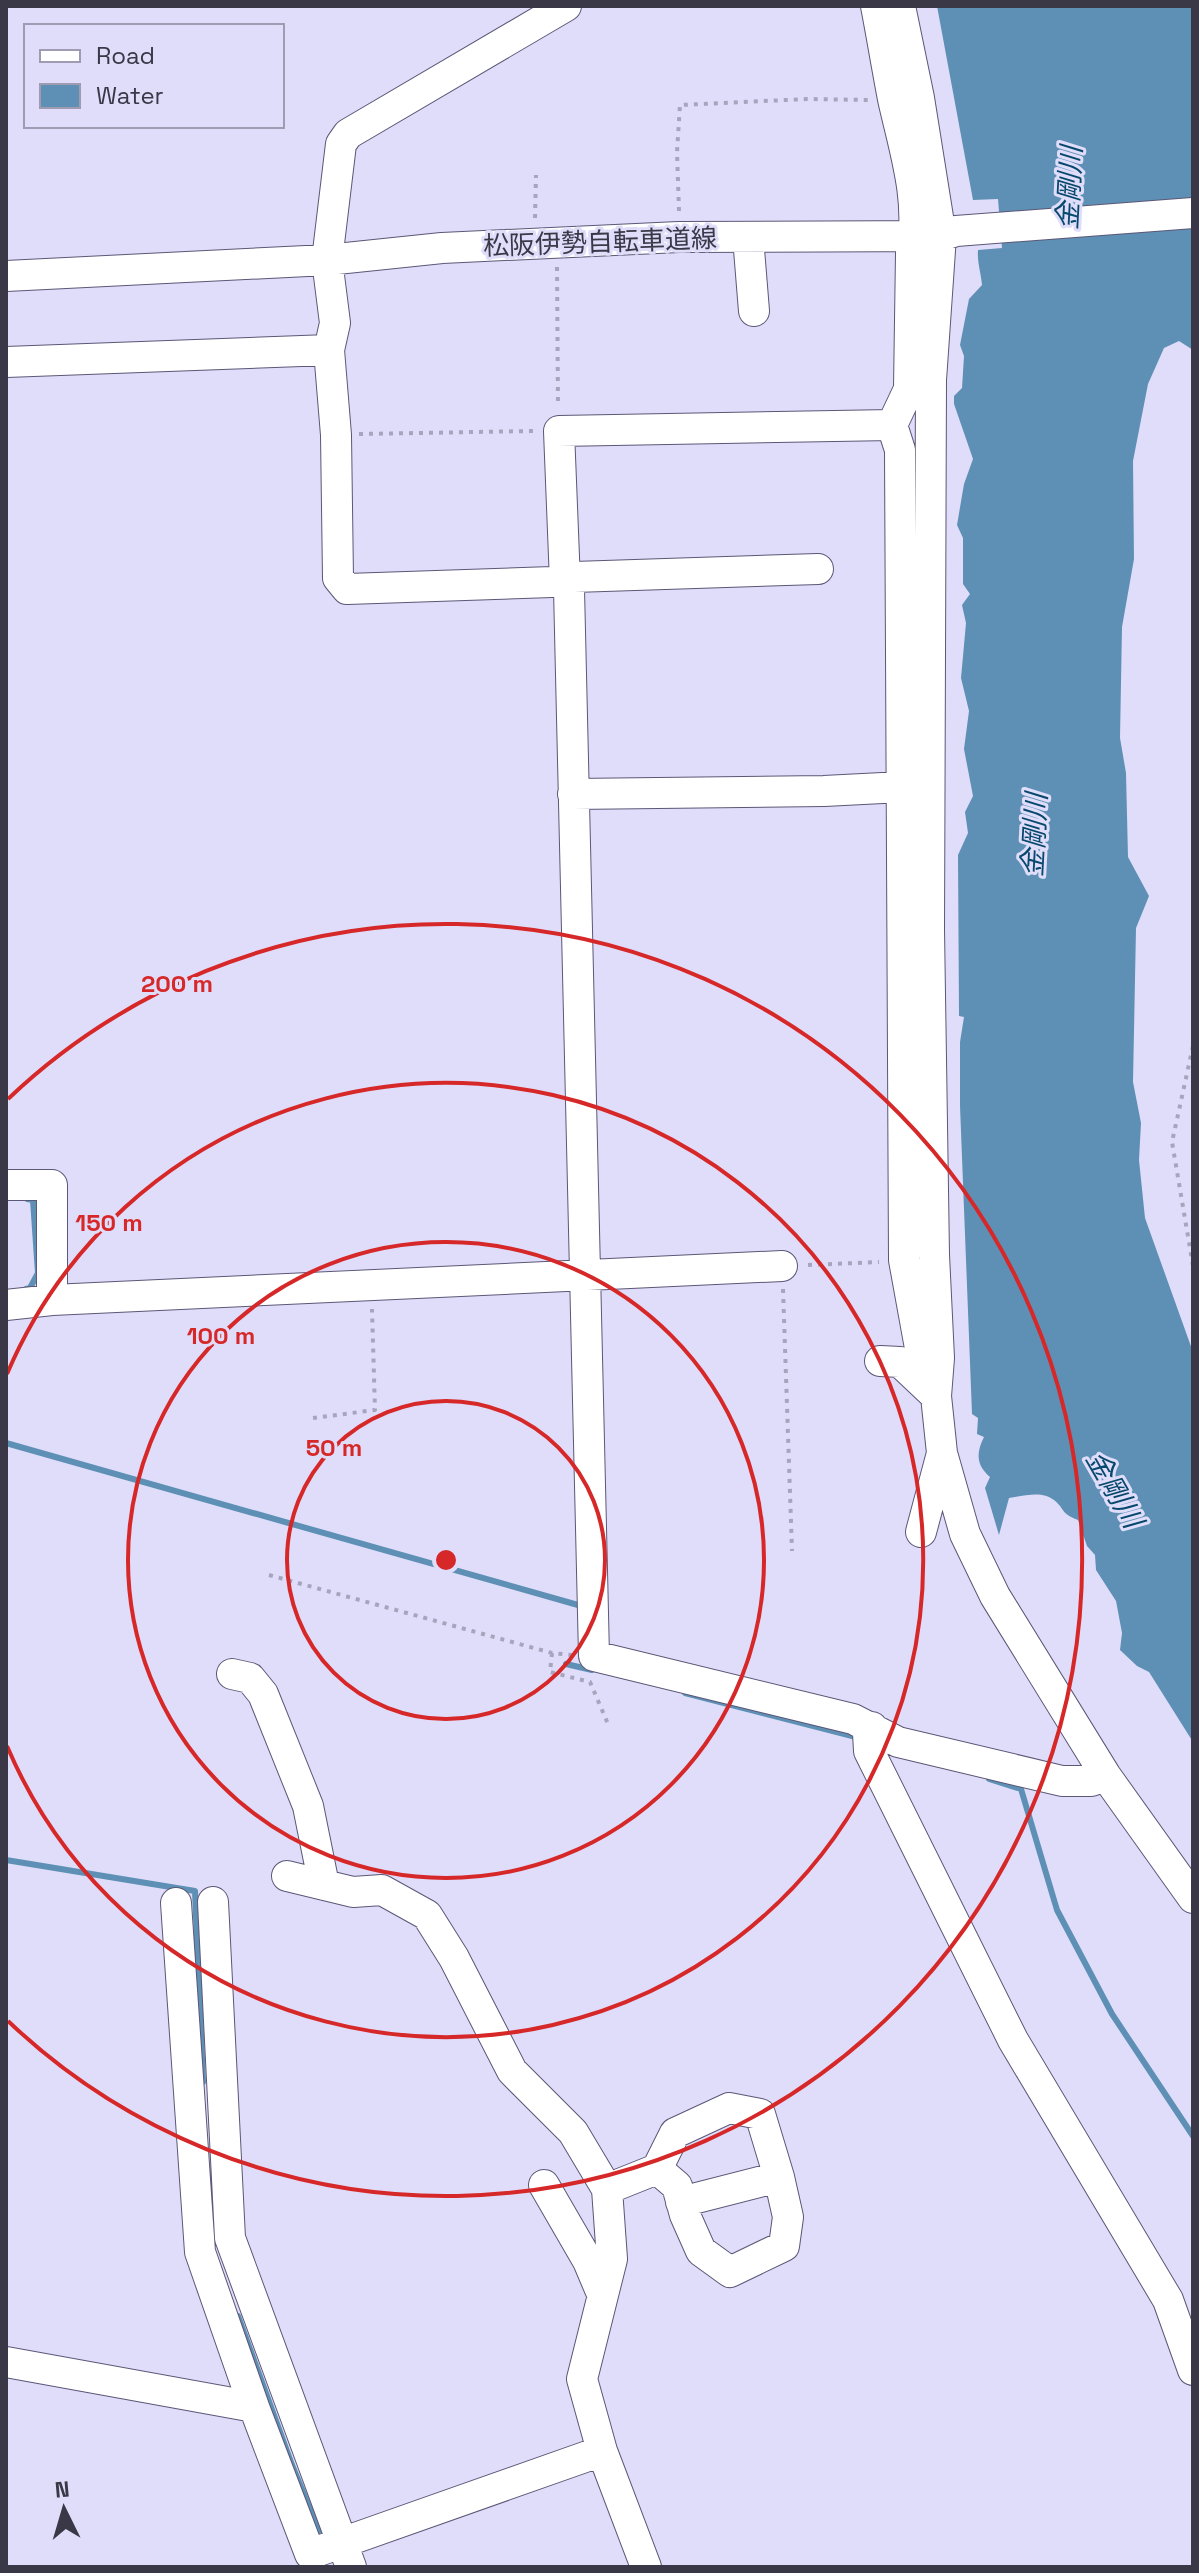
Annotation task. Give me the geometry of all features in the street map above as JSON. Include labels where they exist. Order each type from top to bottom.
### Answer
[{"type":"street","points":[[566,6],[348,134],[341,144],[327,260],[335,323],[329,350],[336,435],[338,578],[347,589],[818,569]]},
{"type":"street","points":[[876,6],[911,173],[937,234]]},
{"type":"street","points":[[900,6],[919,98],[937,234],[931,380],[929,835],[934,1255],[939,1358],[936,1396],[942,1453],[965,1534],[995,1596],[1106,1776],[1193,1898]]},
{"type":"street","name":"松阪伊勢自転車道線","points":[[6,276],[327,260],[442,248],[679,237],[937,234],[1193,213]]},
{"type":"street","points":[[936,1396],[924,1370],[904,1260],[900,450],[892,425],[909,389],[911,253],[937,234]]},
{"type":"street","points":[[748,237],[754,311]]},
{"type":"street","points":[[6,362],[329,350]]},
{"type":"street","points":[[892,425],[559,431],[565,582],[569,589],[594,1656],[853,1719],[870,1737],[1013,2040],[1168,2300],[1193,2370]]},
{"type":"street","points":[[573,794],[902,787]]},
{"type":"street","points":[[6,1185],[52,1185],[52,1300]]},
{"type":"street","points":[[6,1305],[52,1300],[782,1266]]},
{"type":"street","points":[[880,1361],[900,1362],[936,1396]]},
{"type":"street","points":[[921,1532],[942,1453]]},
{"type":"street","points":[[232,1674],[250,1678],[263,1694],[308,1806],[324,1885]]},
{"type":"street","points":[[870,1737],[1062,1781],[1091,1781],[1106,1776]]},
{"type":"street","points":[[287,1876],[353,1892],[382,1890],[427,1915],[454,1958],[512,2071],[573,2132],[607,2189],[612,2259],[582,2379],[602,2451],[646,2567]]},
{"type":"street","points":[[213,1902],[230,2238],[328,2554]]},
{"type":"street","points":[[176,1903],[200,2252],[254,2407],[328,2554]]},
{"type":"street","points":[[607,2189],[657,2169],[675,2133],[729,2108],[760,2114],[788,2217],[784,2246],[730,2272],[701,2251],[677,2186],[657,2169]]},
{"type":"street","points":[[681,2202],[779,2177]]},
{"type":"street","points":[[544,2185],[588,2261],[602,2294]]},
{"type":"street","points":[[6,2362],[254,2407]]},
{"type":"street","points":[[328,2554],[602,2451]]},
{"type":"path","points":[[679,237],[677,152],[680,105],[807,99],[894,100]]},
{"type":"path","points":[[535,220],[536,175]]},
{"type":"path","points":[[336,435],[559,431],[557,243]]},
{"type":"path","points":[[1193,1046],[1172,1142],[1193,1266]]},
{"type":"path","points":[[792,1551],[782,1266],[904,1260]]},
{"type":"path","points":[[313,1418],[375,1410],[371,1297],[377,1284]]},
{"type":"path","points":[[269,1575],[552,1653],[594,1656]]},
{"type":"path","points":[[552,1653],[550,1672],[590,1682],[608,1724]]},
{"type":"water","name":"金剛川","points":[[937,6],[1193,6],[1193,350],[1179,341],[1164,348],[1148,384],[1133,461],[1134,559],[1122,627],[1120,738],[1126,773],[1128,857],[1149,896],[1136,928],[1133,1082],[1141,1123],[1139,1160],[1145,1218],[1193,1352],[1193,1742],[1149,1672],[1137,1666],[1120,1650],[1122,1633],[1116,1601],[1096,1570],[1095,1555],[1087,1546],[1078,1520],[1044,1495],[1009,1498],[999,1535],[985,1488],[990,1477],[982,1468],[979,1458],[984,1437],[977,1434],[978,1418],[972,1414],[960,1106],[960,1042],[964,1017],[959,1016],[958,855],[968,833],[965,812],[973,796],[964,749],[969,711],[961,678],[966,623],[962,605],[970,594],[963,584],[963,538],[957,525],[964,484],[973,459],[954,396],[962,388],[964,356],[960,345],[969,299],[982,285],[978,250],[1002,248],[998,199],[973,200]]},
{"type":"waterway","points":[[26,1289],[30,1288],[38,1273],[33,1200],[27,1199]]},
{"type":"waterway","points":[[6,1443],[578,1605]]},
{"type":"waterway","points":[[566,1664],[592,1670]]},
{"type":"waterway","points":[[685,1693],[860,1738]]},
{"type":"waterway","points":[[989,1779],[1021,1789],[1057,1910],[1112,2014],[1193,2136]]},
{"type":"waterway","points":[[6,1860],[195,1891],[203,2082]]},
{"type":"waterway","points":[[238,2316],[323,2541]]}]
